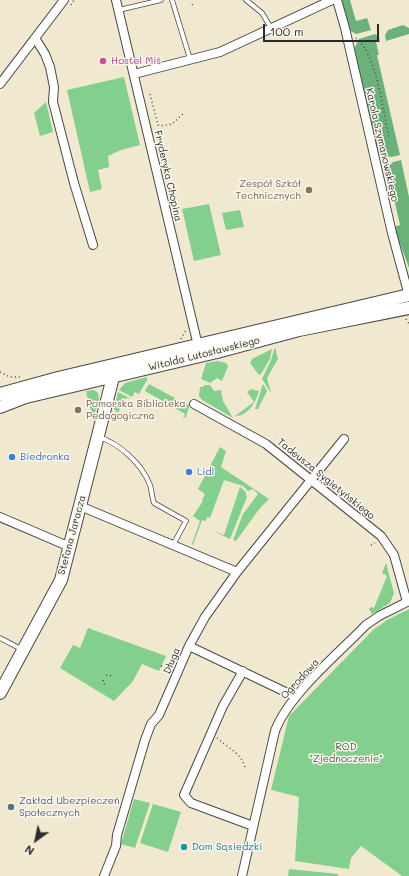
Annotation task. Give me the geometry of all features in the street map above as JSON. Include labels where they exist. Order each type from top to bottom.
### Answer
[{"type":"main road","name":"Witolda Lutosławskiego","points":[[199,351],[291,322],[409,295]]},
{"type":"main road","name":"Witolda Lutosławskiego","points":[[0,407],[26,397],[110,372],[199,351],[409,308]]},
{"type":"main road","name":"Witolda Lutosławskiego","points":[[0,394],[22,387],[110,372]]},
{"type":"main road","name":"Stefana Jaracza","points":[[0,693],[58,585],[70,547],[112,381],[110,372]]},
{"type":"street","points":[[0,84],[64,0]]},
{"type":"street","name":"Fryderyka Chopina","points":[[116,0],[199,351]]},
{"type":"street","points":[[134,74],[220,52],[332,0]]},
{"type":"street","name":"Karola Szymanowskiego","points":[[337,0],[345,28],[392,234],[409,295]]},
{"type":"street","points":[[35,38],[45,54],[50,67],[54,87],[53,102],[74,183],[93,245]]},
{"type":"street","name":"Tadeusza Sygietyńskiego","points":[[194,404],[263,442],[377,533],[389,546],[394,555],[408,601]]},
{"type":"street","name":"Długa","points":[[104,876],[116,846],[117,835],[151,724],[159,715],[201,624],[237,572],[344,439]]},
{"type":"street","points":[[80,506],[237,572]]},
{"type":"street","points":[[0,517],[70,547]]},
{"type":"street","name":"Ogrodowa","points":[[242,876],[275,731],[281,717],[296,697],[366,625],[379,616],[408,601]]},
{"type":"street","points":[[190,646],[296,697]]},
{"type":"street","points":[[243,671],[224,703],[185,790],[186,799],[194,805],[253,826]]},
{"type":"lane","points":[[136,6],[141,0]]},
{"type":"lane","points":[[119,10],[161,0]]},
{"type":"lane","points":[[172,0],[190,59]]},
{"type":"lane","points":[[246,0],[260,10],[272,28]]},
{"type":"lane","points":[[98,436],[116,444],[141,470],[149,484],[154,503],[186,521],[174,545]]},
{"type":"lane","points":[[0,638],[24,650]]},
{"type":"path","points":[[355,37],[365,47],[375,74],[389,138]]},
{"type":"path","points":[[150,94],[158,125],[172,124],[183,114]]},
{"type":"path","points":[[179,343],[186,330]]},
{"type":"path","points":[[0,372],[14,380]]},
{"type":"path","points":[[9,377],[28,378]]},
{"type":"path","points":[[371,545],[375,543]]},
{"type":"path","points":[[161,666],[174,672]]},
{"type":"path","points":[[106,675],[113,676]]},
{"type":"path","points":[[103,680],[105,686]]},
{"type":"path","points":[[210,734],[236,753],[245,767]]},
{"type":"green space","points":[[341,0],[350,0],[356,21],[367,18],[371,30],[356,34],[349,30]]},
{"type":"green space","points":[[403,25],[409,28],[409,34],[386,41],[385,35],[388,30]]},
{"type":"green space","points":[[375,34],[379,37],[380,42],[376,42],[379,55],[377,55],[400,155],[392,157],[378,155],[354,49],[359,39]]},
{"type":"green space","points":[[124,77],[140,145],[121,150],[108,156],[109,167],[98,170],[102,189],[90,192],[67,90]]},
{"type":"green space","points":[[46,102],[53,132],[40,136],[34,113]]},
{"type":"green space","points":[[401,160],[409,197],[409,268],[394,227],[400,225],[387,168],[393,162]]},
{"type":"green space","points":[[209,204],[221,255],[194,261],[182,209]]},
{"type":"green space","points":[[240,210],[244,227],[226,230],[222,213]]},
{"type":"green space","points":[[275,347],[278,359],[267,378],[271,393],[262,379]]},
{"type":"green space","points":[[272,349],[270,359],[259,375],[250,363],[252,359]]},
{"type":"green space","points":[[218,361],[226,363],[228,366],[222,381],[217,378],[210,383],[201,379],[206,363]]},
{"type":"green space","points":[[147,377],[147,380],[139,394],[135,392],[132,397],[119,390],[125,383]]},
{"type":"green space","points":[[149,384],[188,405],[191,400],[186,417],[183,418],[185,414],[145,391]]},
{"type":"green space","points":[[263,384],[267,391],[258,409],[255,409]]},
{"type":"green space","points":[[204,385],[210,385],[214,391],[221,390],[223,401],[233,418],[202,400],[199,396],[200,387],[203,387]]},
{"type":"green space","points":[[251,389],[259,391],[254,404],[244,414],[235,416],[254,402],[247,392]]},
{"type":"green space","points":[[94,390],[98,393],[99,399],[94,416],[89,406],[86,391]]},
{"type":"green space","points":[[118,392],[131,399],[126,398],[118,413],[114,409]]},
{"type":"green space","points":[[220,447],[226,451],[221,467],[269,499],[260,508],[236,541],[233,540],[243,514],[258,494],[253,489],[248,491],[243,486],[224,480],[210,518],[207,517],[206,521],[202,520],[193,545],[192,544],[200,521],[193,516],[203,501],[202,500],[205,494],[198,489]]},
{"type":"green space","points":[[240,487],[245,491],[247,497],[230,539],[213,531],[224,535]]},
{"type":"green space","points":[[386,563],[394,593],[390,603],[372,614],[369,609],[371,607],[374,608],[387,576],[382,573]]},
{"type":"green space","name":"ROD \"Zjednoczenie\"","points":[[409,609],[409,876],[402,876],[361,846],[351,858],[349,869],[295,861],[299,797],[271,790],[289,716],[373,630],[387,620]]},
{"type":"green space","points":[[88,628],[166,656],[159,671],[142,664],[133,681],[114,701],[60,668],[73,645],[80,648]]},
{"type":"green space","points":[[134,799],[150,803],[135,848],[121,844]]},
{"type":"green space","points":[[153,804],[181,812],[168,852],[140,843]]},
{"type":"green space","points":[[289,869],[338,874],[338,876],[288,876]]},
{"type":"place","name":"Hostel Miś","points":[[103,61]]},
{"type":"place","name":"Zespół Szkół Technicznych","points":[[309,190]]},
{"type":"place","name":"Pomorska Biblioteka Pedagogiczna","points":[[78,410]]},
{"type":"place","name":"Biedronka","points":[[12,457]]},
{"type":"place","name":"Lidl","points":[[189,472]]},
{"type":"place","name":"Zakład Ubezpieczeń Społecznych","points":[[11,807]]},
{"type":"place","name":"Dom Sąsiedzki","points":[[184,847]]}]
